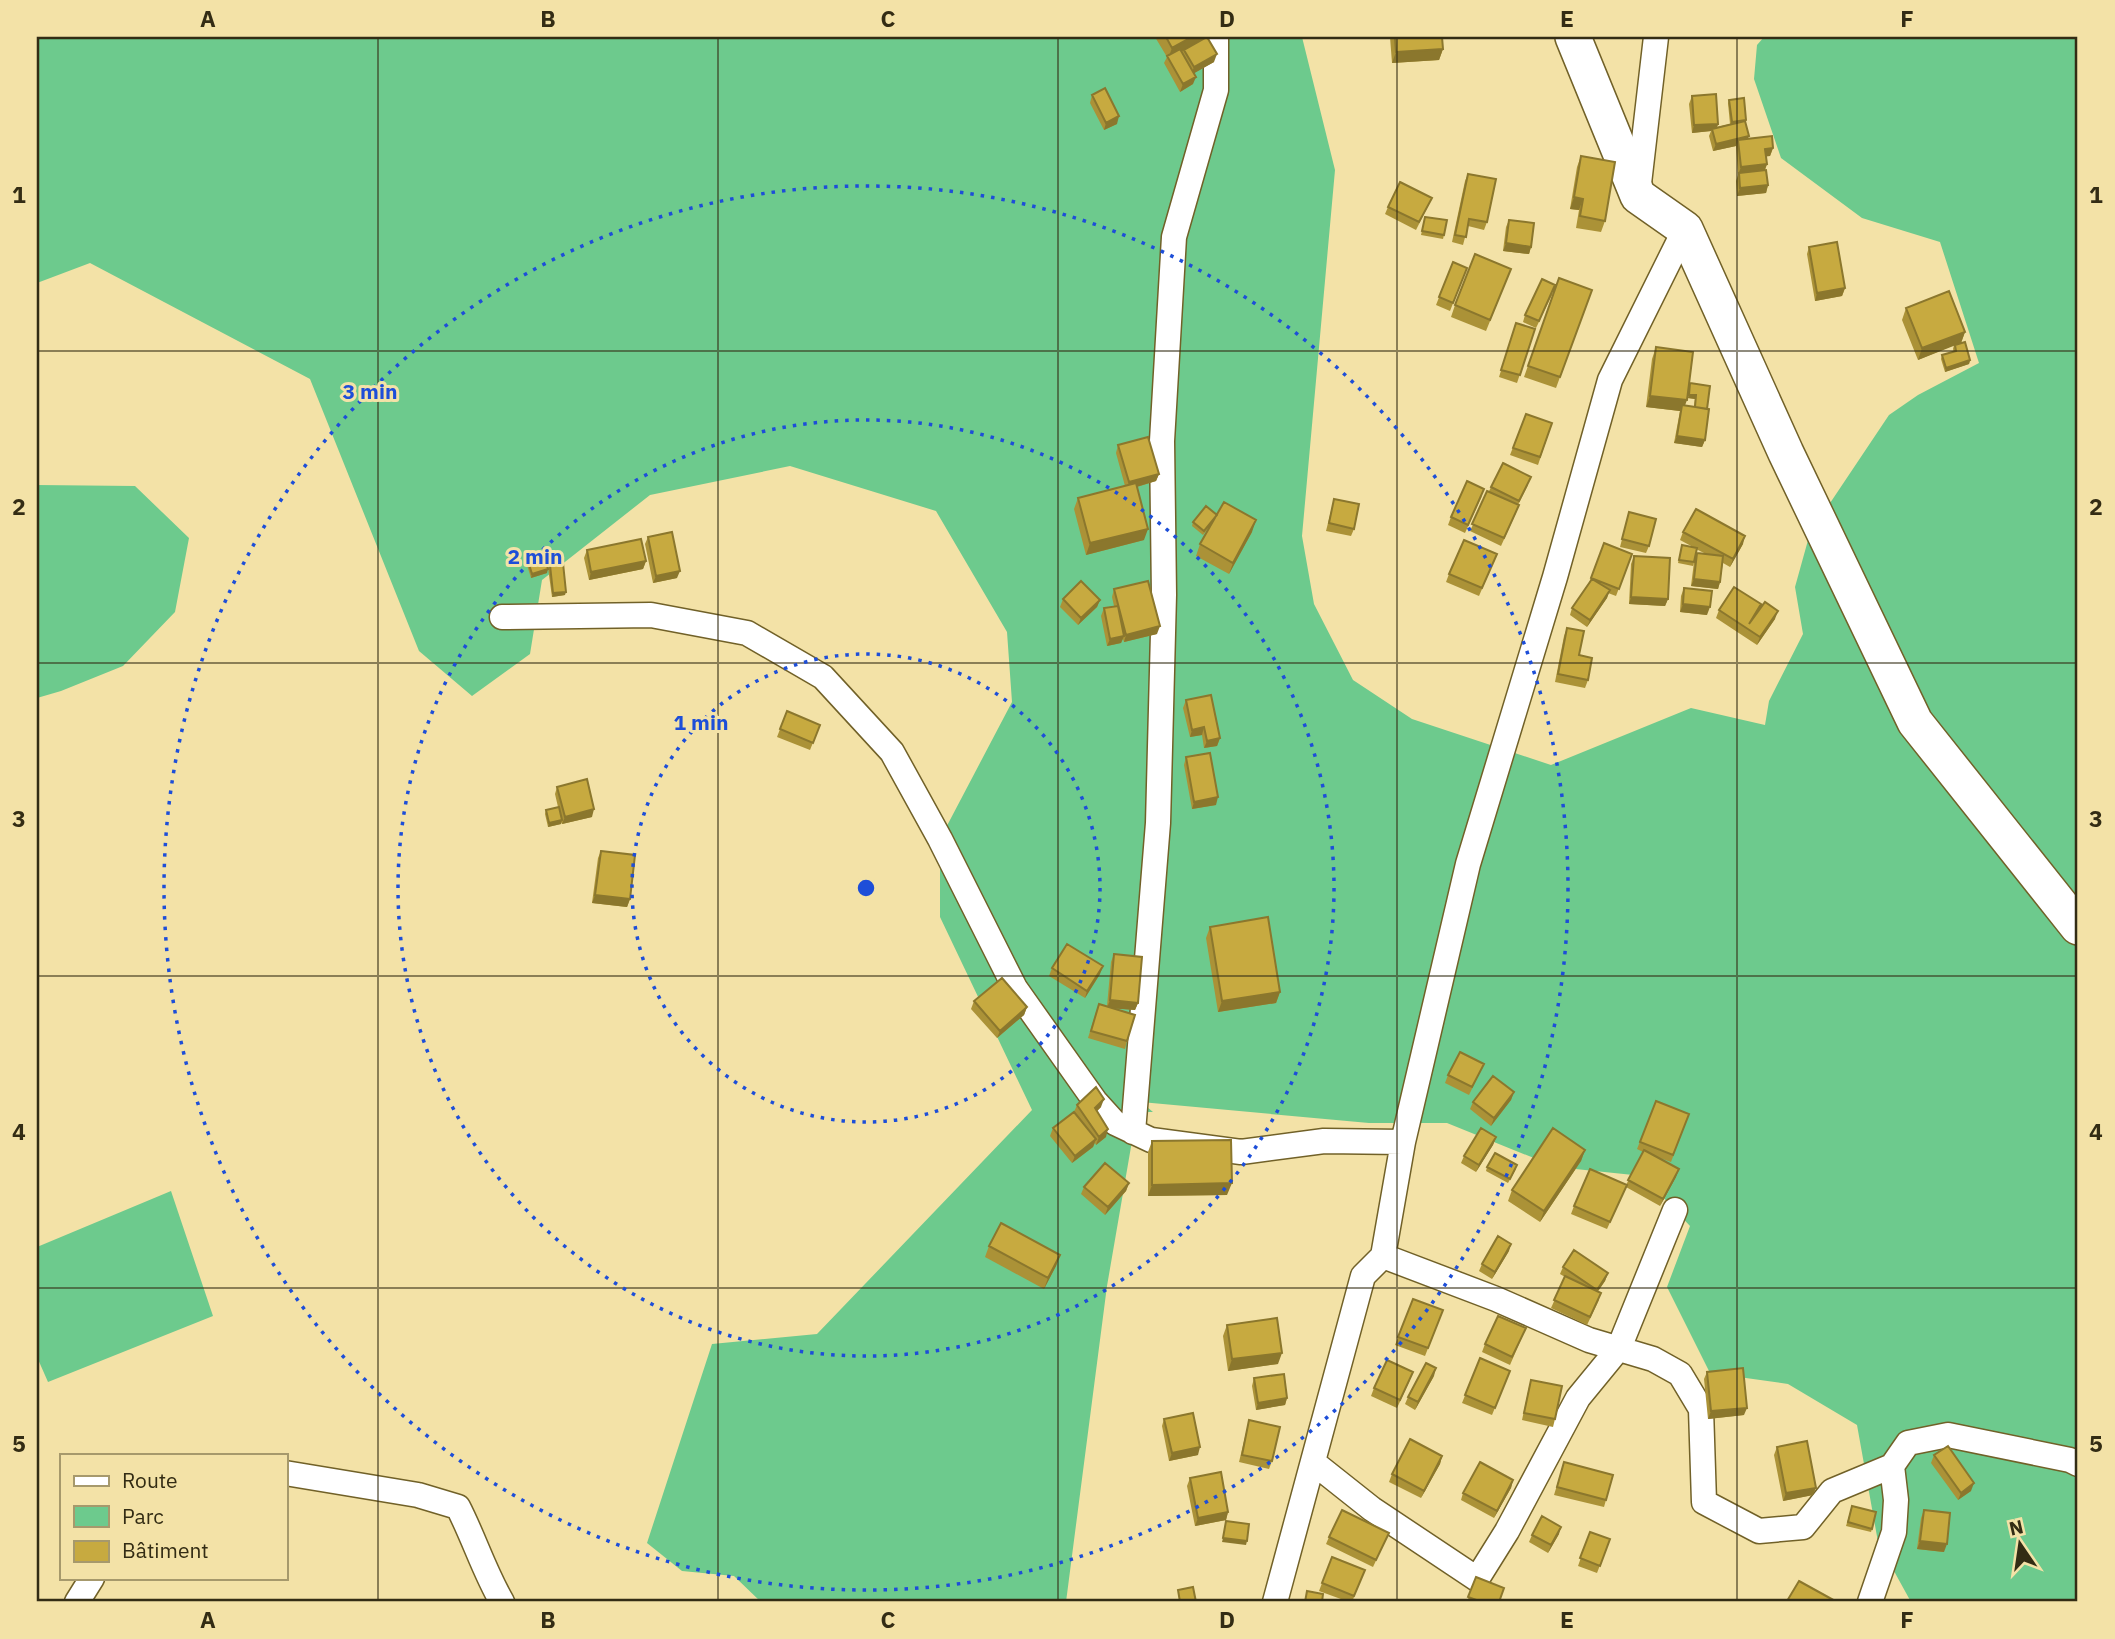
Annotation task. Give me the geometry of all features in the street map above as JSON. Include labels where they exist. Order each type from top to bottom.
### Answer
[{"type":"highway","points":[[1573,37],[1638,196],[1685,229],[1786,453],[1915,722],[2078,927]]},
{"type":"street","points":[[1133,1132],[1158,823],[1164,595],[1162,441],[1174,237],[1216,90],[1216,37]]},
{"type":"street","points":[[1638,196],[1656,37]]},
{"type":"street","points":[[1275,1602],[1363,1276],[1383,1256],[1403,1142],[1468,864],[1555,577],[1610,380],[1685,229]]},
{"type":"street","points":[[502,617],[651,615],[747,633],[822,677],[892,752],[1016,988],[1095,1101],[1115,1123],[1151,1140],[1241,1152],[1324,1140],[1403,1142]]},
{"type":"street","points":[[1477,1579],[1507,1531],[1578,1398],[1619,1348],[1675,1210]]},
{"type":"street","points":[[1383,1256],[1496,1299],[1589,1340],[1653,1359],[1680,1374],[1701,1409],[1704,1502],[1759,1531],[1803,1527],[1832,1491],[1892,1466],[1908,1443],[1948,1435],[2070,1460],[2078,1464]]},
{"type":"street","points":[[1314,1463],[1372,1509],[1477,1579],[1481,1594],[1487,1602]]},
{"type":"street","points":[[1870,1602],[1894,1532],[1896,1500],[1892,1466]]},
{"type":"street","points":[[287,1473],[418,1495],[458,1507],[471,1532],[488,1577],[502,1602]]},
{"type":"street","points":[[77,1602],[91,1580]]},
{"type":"green space","points":[[37,37],[1302,37],[1335,170],[1302,536],[1314,604],[1353,680],[1412,719],[1551,765],[1691,708],[1765,725],[1769,701],[1803,634],[1795,587],[1810,533],[1889,415],[1918,395],[1979,363],[1940,242],[1862,218],[1781,158],[1754,79],[1757,45],[1764,37],[2078,37],[2078,1602],[1911,1602],[1878,1542],[1857,1425],[1788,1384],[1710,1373],[1667,1287],[1690,1226],[1643,1176],[1556,1167],[1447,1123],[1369,1123],[1141,1102],[1153,1112],[1137,1112],[1107,1286],[1066,1602],[761,1602],[734,1576],[682,1571],[647,1543],[712,1344],[817,1334],[1032,1110],[940,917],[940,839],[1012,702],[1007,632],[936,511],[790,466],[650,495],[542,580],[530,654],[472,696],[419,651],[310,379],[90,263],[37,283]]},
{"type":"green space","points":[[37,485],[135,486],[189,538],[175,612],[123,666],[37,698]]},
{"type":"green space","points":[[171,1191],[213,1316],[48,1382],[37,1357],[37,1247]]},
{"type":"building","points":[[1166,37],[1192,37],[1172,48]]},
{"type":"building","points":[[1207,37],[1217,54],[1194,67],[1184,50]]},
{"type":"building","points":[[1395,37],[1442,37],[1443,49],[1396,52]]},
{"type":"building","points":[[1180,49],[1196,77],[1183,84],[1167,56]]},
{"type":"building","points":[[1105,88],[1119,116],[1106,123],[1092,95]]},
{"type":"building","points":[[1716,94],[1718,124],[1694,125],[1692,96]]},
{"type":"building","points":[[1744,98],[1746,120],[1732,122],[1729,100]]},
{"type":"building","points":[[1745,121],[1749,136],[1716,144],[1712,129]]},
{"type":"building","points":[[1772,136],[1773,148],[1765,149],[1767,164],[1741,167],[1738,140]]},
{"type":"building","points":[[1581,156],[1615,162],[1605,221],[1580,216],[1583,199],[1574,197]]},
{"type":"building","points":[[1766,170],[1768,185],[1740,188],[1739,173]]},
{"type":"building","points":[[1468,174],[1496,179],[1487,222],[1469,219],[1466,237],[1455,235]]},
{"type":"building","points":[[1400,182],[1432,198],[1419,222],[1388,207]]},
{"type":"building","points":[[1425,217],[1447,220],[1444,235],[1422,231]]},
{"type":"building","points":[[1509,220],[1534,223],[1531,247],[1506,243]]},
{"type":"building","points":[[1837,242],[1845,288],[1817,293],[1809,247]]},
{"type":"building","points":[[1475,254],[1511,269],[1490,320],[1455,305]]},
{"type":"building","points":[[1453,262],[1467,268],[1453,303],[1439,297]]},
{"type":"building","points":[[1559,278],[1592,290],[1560,377],[1528,366]]},
{"type":"building","points":[[1542,279],[1555,285],[1539,321],[1525,315]]},
{"type":"building","points":[[1949,291],[1965,332],[1922,348],[1906,308]]},
{"type":"building","points":[[1516,323],[1535,329],[1520,375],[1501,370]]},
{"type":"building","points":[[1965,342],[1970,360],[1946,368],[1942,355],[1956,351],[1955,345]]},
{"type":"building","points":[[1656,347],[1693,352],[1687,400],[1650,396]]},
{"type":"building","points":[[1690,383],[1710,386],[1707,409],[1695,407],[1696,395],[1689,395]]},
{"type":"building","points":[[1682,405],[1709,409],[1705,440],[1677,436]]},
{"type":"building","points":[[1526,414],[1552,423],[1540,457],[1513,448]]},
{"type":"building","points":[[1148,437],[1159,474],[1129,482],[1118,445]]},
{"type":"building","points":[[1503,463],[1531,477],[1519,501],[1491,487]]},
{"type":"building","points":[[1467,481],[1484,489],[1468,525],[1451,517]]},
{"type":"building","points":[[1136,483],[1148,529],[1090,543],[1078,498]]},
{"type":"building","points":[[1487,491],[1519,505],[1504,538],[1472,524]]},
{"type":"building","points":[[1334,499],[1359,504],[1354,529],[1329,523]]},
{"type":"building","points":[[1224,502],[1256,520],[1233,563],[1200,544]]},
{"type":"building","points":[[1206,506],[1217,515],[1204,531],[1193,522]]},
{"type":"building","points":[[1696,509],[1745,536],[1733,559],[1683,532]]},
{"type":"building","points":[[1629,512],[1656,519],[1649,546],[1622,539]]},
{"type":"building","points":[[672,532],[680,571],[656,576],[648,537]]},
{"type":"building","points":[[641,539],[646,561],[591,572],[587,550]]},
{"type":"building","points":[[1464,540],[1497,554],[1482,588],[1449,574]]},
{"type":"building","points":[[1604,543],[1632,554],[1619,589],[1591,578]]},
{"type":"building","points":[[1682,545],[1697,548],[1694,562],[1679,560]]},
{"type":"building","points":[[1697,553],[1723,556],[1720,582],[1694,579]]},
{"type":"building","points":[[544,556],[548,569],[532,574],[528,561]]},
{"type":"building","points":[[1634,556],[1670,558],[1668,599],[1631,597]]},
{"type":"building","points":[[563,563],[566,592],[553,593],[550,565]]},
{"type":"building","points":[[1592,579],[1610,590],[1590,620],[1572,608]]},
{"type":"building","points":[[1081,581],[1100,600],[1081,618],[1063,599]]},
{"type":"building","points":[[1148,581],[1160,626],[1126,635],[1114,589]]},
{"type":"building","points":[[1734,587],[1761,604],[1749,624],[1765,602],[1778,611],[1760,637],[1719,610]]},
{"type":"building","points":[[1684,588],[1712,591],[1710,607],[1683,604]]},
{"type":"building","points":[[1118,606],[1124,636],[1110,639],[1104,608]]},
{"type":"building","points":[[1567,628],[1584,631],[1579,655],[1592,658],[1588,680],[1558,674]]},
{"type":"building","points":[[1211,695],[1220,738],[1207,741],[1204,727],[1192,730],[1186,700]]},
{"type":"building","points":[[787,711],[820,725],[813,743],[780,729]]},
{"type":"building","points":[[1210,753],[1218,797],[1194,802],[1186,757]]},
{"type":"building","points":[[587,779],[594,809],[565,817],[557,787]]},
{"type":"building","points":[[559,807],[562,820],[549,823],[546,810]]},
{"type":"building","points":[[601,851],[635,855],[630,899],[595,895]]},
{"type":"building","points":[[1268,917],[1280,992],[1222,1001],[1210,927]]},
{"type":"building","points":[[1067,944],[1103,966],[1087,991],[1052,968]]},
{"type":"building","points":[[1114,954],[1142,957],[1138,1003],[1110,1000]]},
{"type":"building","points":[[1002,978],[1027,1007],[1000,1031],[974,1001]]},
{"type":"building","points":[[1099,1004],[1135,1015],[1127,1041],[1091,1031]]},
{"type":"building","points":[[1460,1052],[1484,1064],[1472,1087],[1448,1075]]},
{"type":"building","points":[[1493,1076],[1514,1092],[1494,1118],[1473,1102]]},
{"type":"building","points":[[1096,1087],[1104,1099],[1095,1108],[1108,1129],[1099,1137],[1077,1105]]},
{"type":"building","points":[[1656,1101],[1689,1114],[1673,1155],[1640,1142]]},
{"type":"building","points":[[1074,1112],[1096,1139],[1075,1156],[1053,1128]]},
{"type":"building","points":[[1481,1128],[1496,1137],[1479,1165],[1464,1156]]},
{"type":"building","points":[[1553,1128],[1585,1150],[1544,1211],[1512,1190]]},
{"type":"building","points":[[1231,1140],[1232,1183],[1152,1185],[1152,1141]]},
{"type":"building","points":[[1644,1150],[1679,1169],[1663,1199],[1628,1180]]},
{"type":"building","points":[[1495,1153],[1517,1165],[1510,1179],[1487,1167]]},
{"type":"building","points":[[1105,1163],[1129,1183],[1108,1207],[1084,1187]]},
{"type":"building","points":[[1590,1169],[1627,1185],[1610,1222],[1574,1206]]},
{"type":"building","points":[[1001,1223],[1060,1255],[1048,1278],[989,1246]]},
{"type":"building","points":[[1498,1236],[1511,1244],[1495,1272],[1482,1264]]},
{"type":"building","points":[[1574,1250],[1608,1273],[1597,1290],[1563,1267]]},
{"type":"building","points":[[1565,1276],[1601,1293],[1590,1317],[1554,1300]]},
{"type":"building","points":[[1413,1299],[1443,1310],[1428,1348],[1398,1337]]},
{"type":"building","points":[[1498,1316],[1526,1328],[1512,1357],[1485,1344]]},
{"type":"building","points":[[1277,1318],[1282,1353],[1232,1359],[1227,1325]]},
{"type":"building","points":[[1480,1358],[1510,1371],[1495,1408],[1465,1395]]},
{"type":"building","points":[[1387,1360],[1413,1372],[1400,1400],[1374,1388]]},
{"type":"building","points":[[1426,1363],[1436,1368],[1418,1402],[1408,1397]]},
{"type":"building","points":[[1743,1368],[1747,1408],[1711,1411],[1707,1372]]},
{"type":"building","points":[[1284,1374],[1287,1398],[1258,1403],[1254,1378]]},
{"type":"building","points":[[1531,1380],[1562,1386],[1555,1419],[1524,1413]]},
{"type":"building","points":[[1193,1413],[1200,1447],[1172,1453],[1164,1419]]},
{"type":"building","points":[[1249,1420],[1280,1427],[1272,1461],[1242,1455]]},
{"type":"building","points":[[1410,1439],[1442,1456],[1424,1491],[1392,1474]]},
{"type":"building","points":[[1807,1441],[1816,1488],[1786,1493],[1777,1447]]},
{"type":"building","points":[[1948,1446],[1974,1483],[1961,1493],[1934,1455]]},
{"type":"building","points":[[1480,1462],[1513,1480],[1497,1511],[1463,1493]]},
{"type":"building","points":[[1564,1462],[1613,1475],[1606,1500],[1557,1487]]},
{"type":"building","points":[[1221,1472],[1228,1512],[1198,1518],[1190,1478]]},
{"type":"building","points":[[1852,1506],[1876,1512],[1872,1529],[1848,1522]]},
{"type":"building","points":[[1342,1510],[1389,1533],[1376,1560],[1329,1537]]},
{"type":"building","points":[[1924,1510],[1950,1513],[1947,1544],[1920,1541]]},
{"type":"building","points":[[1542,1516],[1561,1527],[1551,1545],[1532,1535]]},
{"type":"building","points":[[1226,1521],[1249,1524],[1247,1541],[1223,1538]]},
{"type":"building","points":[[1590,1532],[1610,1539],[1600,1566],[1580,1558]]},
{"type":"building","points":[[1332,1557],[1365,1570],[1354,1596],[1322,1583]]},
{"type":"building","points":[[1476,1577],[1504,1588],[1499,1602],[1482,1602],[1468,1597]]},
{"type":"building","points":[[1799,1581],[1837,1602],[1787,1601]]},
{"type":"building","points":[[1193,1587],[1196,1602],[1180,1602],[1178,1590]]},
{"type":"building","points":[[1307,1591],[1323,1594],[1322,1602],[1305,1602]]}]
